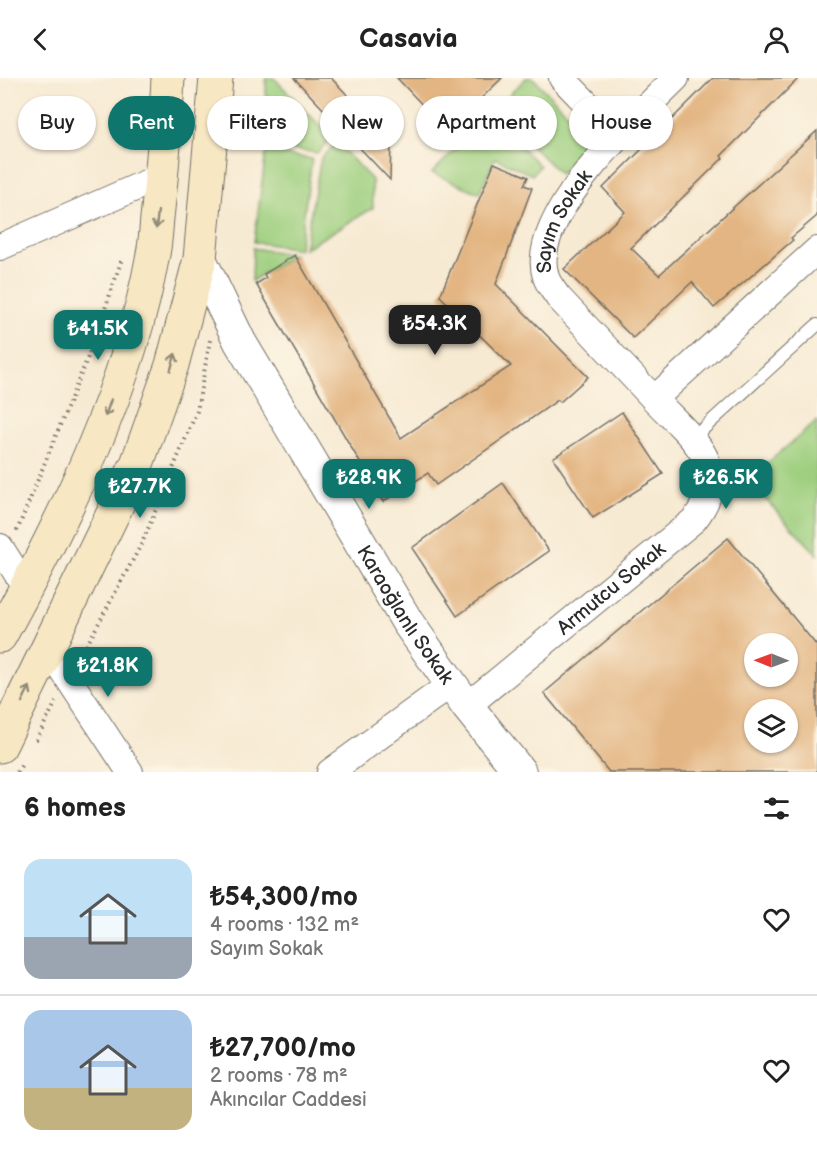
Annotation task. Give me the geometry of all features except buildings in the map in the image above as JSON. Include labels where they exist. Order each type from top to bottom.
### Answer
[{"type":"main road","points":[[0,636],[40,565],[95,444],[137,327],[153,253],[162,176],[168,78]]},
{"type":"main road","points":[[0,746],[137,464],[172,365],[200,259],[216,78]]},
{"type":"street","points":[[562,78],[579,96]]},
{"type":"street","name":"Sayım Sokak","points":[[658,96],[676,78]]},
{"type":"street","name":"Sayım Sokak","points":[[606,150],[572,190],[557,215],[543,259],[546,278],[558,297],[654,399]]},
{"type":"street","points":[[0,247],[162,176]]},
{"type":"street","points":[[654,399],[817,250]]},
{"type":"street","name":"Karaoğlanlı Sokak","points":[[200,259],[240,342],[408,624],[459,695],[520,772]]},
{"type":"street","name":"Armutcu Sokak","points":[[330,772],[459,695],[694,520],[705,506],[711,489],[711,470],[705,455],[654,399]]},
{"type":"street","points":[[3,553],[26,588]]},
{"type":"street","points":[[48,648],[130,772]]},
{"type":"lane","points":[[692,439],[817,325]]},
{"type":"path","points":[[3,553],[92,347],[125,251]]},
{"type":"green space","points":[[266,78],[274,78],[291,96],[266,96]]},
{"type":"green space","points":[[526,78],[533,78],[551,96],[508,96]]},
{"type":"green space","points":[[557,102],[569,115],[569,150],[584,150],[560,174],[536,150],[557,150]]},
{"type":"green space","points":[[308,113],[320,126],[320,150],[317,153],[295,150],[308,150]]},
{"type":"green space","points":[[330,150],[344,150],[372,180],[373,208],[304,249],[321,158]]},
{"type":"green space","points":[[455,150],[524,150],[540,166],[532,175],[495,158],[479,193],[432,173]]},
{"type":"green space","points":[[266,152],[312,159],[299,249],[254,242]]},
{"type":"green space","points":[[253,248],[294,255],[252,281]]},
{"type":"green space","points":[[817,421],[817,554],[747,480]]}]
